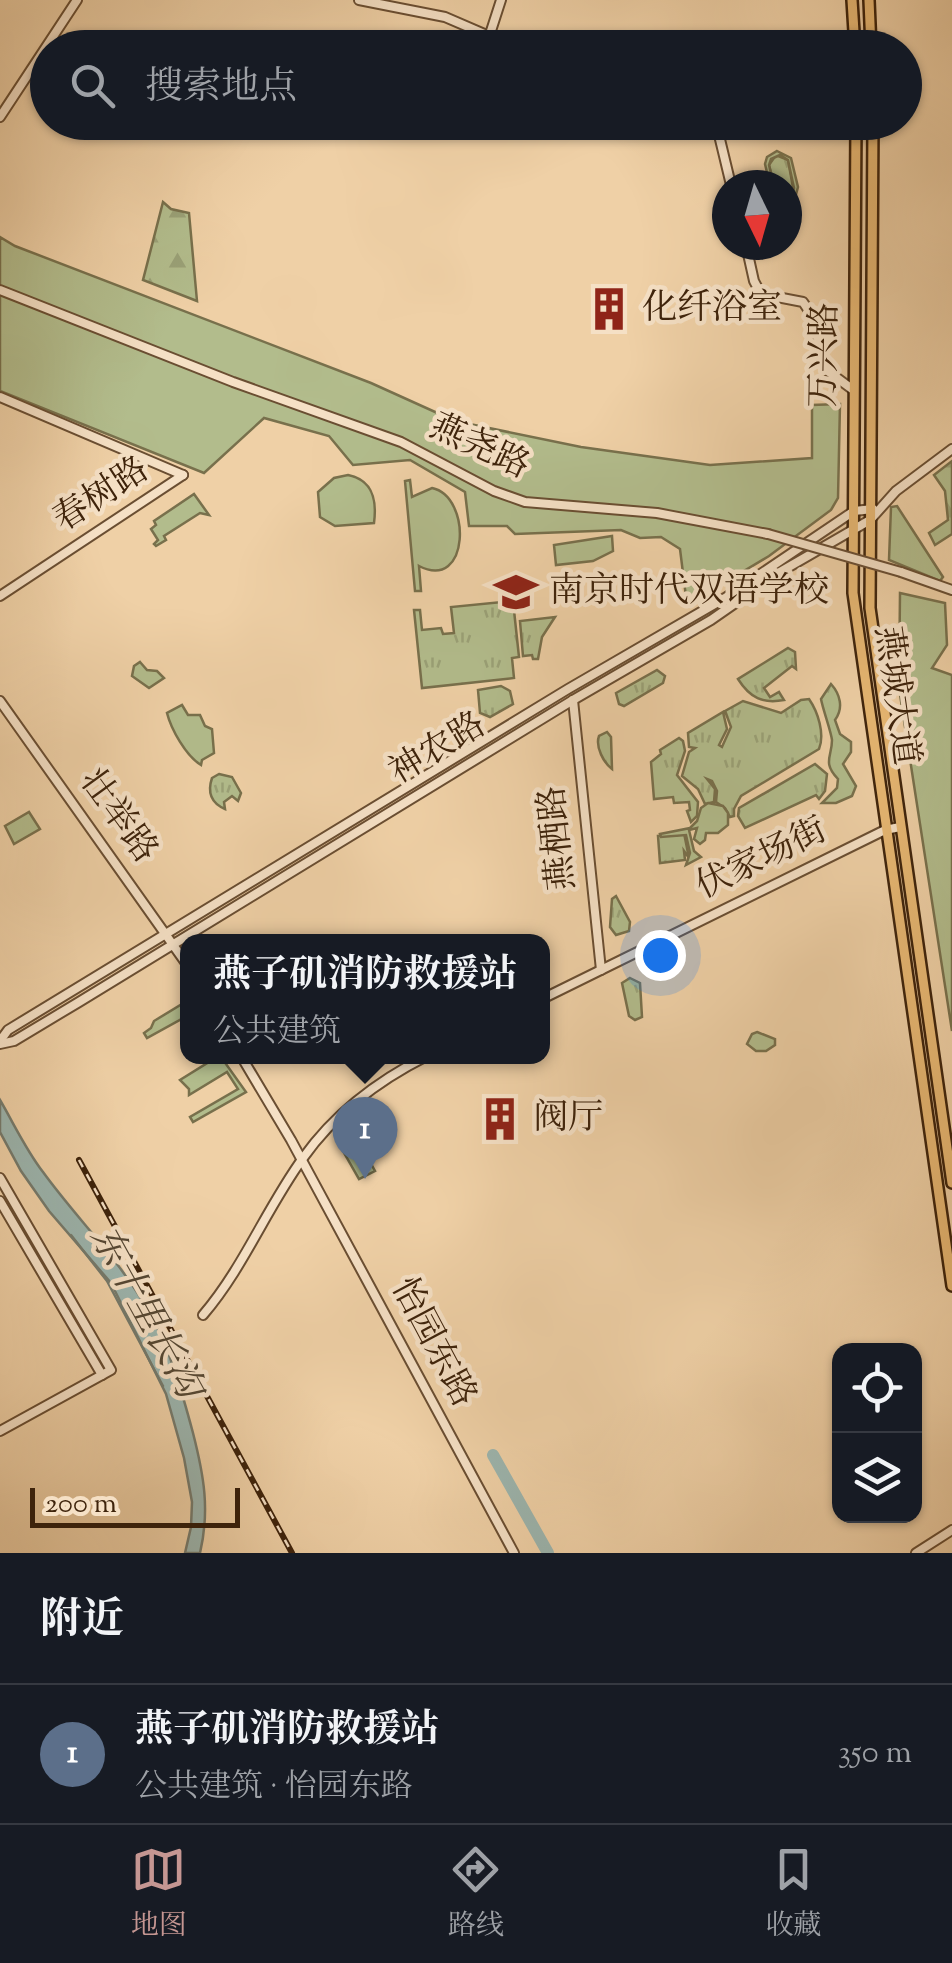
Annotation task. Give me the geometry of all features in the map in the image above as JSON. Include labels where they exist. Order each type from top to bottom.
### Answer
[{"type":"main road","points":[[852,0],[854,30]]},
{"type":"main road","points":[[869,0],[871,30]]},
{"type":"main road","name":"万兴路","points":[[853,529],[856,140]]},
{"type":"main road","name":"万兴路","points":[[870,515],[873,140]]},
{"type":"main road","name":"燕城大道","points":[[870,515],[870,608],[952,1183]]},
{"type":"main road","name":"燕城大道","points":[[853,529],[855,610],[952,1286]]},
{"type":"street","points":[[57,30],[77,0]]},
{"type":"street","points":[[359,0],[445,17],[479,30]]},
{"type":"street","points":[[491,30],[501,0]]},
{"type":"street","points":[[0,117],[30,71]]},
{"type":"street","points":[[720,140],[728,170]]},
{"type":"street","points":[[749,260],[761,294],[803,302],[813,317],[826,369],[852,389]]},
{"type":"street","name":"燕尧路","points":[[0,290],[233,382],[402,442],[494,491],[525,502],[658,513],[768,534],[952,590]]},
{"type":"street","name":"春树路","points":[[0,398],[184,475],[0,596]]},
{"type":"street","name":"神农路","points":[[189,934],[572,700],[711,620],[780,572],[853,529],[952,449]]},
{"type":"street","points":[[854,511],[870,515]]},
{"type":"street","name":"神农路","points":[[0,1042],[8,1030],[725,598],[854,511]]},
{"type":"street","name":"燕栖路","points":[[572,700],[601,970]]},
{"type":"street","name":"壮举路","points":[[0,701],[180,954]]},
{"type":"street","name":"伏家场街","points":[[550,995],[886,830],[900,827]]},
{"type":"street","name":"神农路","points":[[0,1042],[14,1040],[180,940]]},
{"type":"street","points":[[247,1064],[301,1160]]},
{"type":"street","points":[[203,1314],[226,1288],[301,1160],[366,1091],[412,1064]]},
{"type":"street","name":"怡园东路","points":[[301,1160],[514,1553]]},
{"type":"street","points":[[0,1178],[111,1370],[0,1431]]},
{"type":"street","points":[[0,1201],[102,1375]]},
{"type":"street","points":[[916,1553],[952,1530]]},
{"type":"green space","points":[[777,151],[791,158],[794,170],[780,155],[771,159],[770,170],[766,170],[767,157]]},
{"type":"green space","points":[[776,155],[788,160],[790,170],[770,170]]},
{"type":"green space","points":[[163,202],[171,209],[189,213],[197,301],[143,280]]},
{"type":"green space","points":[[0,237],[371,383],[455,421],[581,447],[710,465],[812,458],[812,405],[840,404],[838,498],[831,510],[769,556],[687,605],[680,549],[661,537],[640,538],[621,530],[515,534],[507,526],[469,526],[465,492],[410,460],[353,465],[329,436],[264,418],[204,473],[0,391]]},
{"type":"green space","points":[[952,461],[952,534],[935,545],[929,533],[948,520],[945,491],[934,475]]},
{"type":"green space","points":[[348,475],[363,481],[372,492],[374,523],[335,526],[320,517],[318,492],[334,478]]},
{"type":"green space","points":[[410,480],[412,497],[432,488],[445,495],[459,523],[460,540],[448,566],[436,570],[419,566],[421,591],[415,591],[405,481]]},
{"type":"green space","points":[[194,494],[209,515],[200,513],[164,536],[166,540],[156,546],[158,540],[151,529],[156,525],[154,521]]},
{"type":"green space","points":[[897,506],[943,577],[940,581],[889,560],[891,507]]},
{"type":"green space","points":[[612,536],[613,551],[593,561],[556,565],[554,545]]},
{"type":"green space","points":[[900,593],[945,603],[947,645],[932,668],[952,675],[952,1031],[899,688]]},
{"type":"green space","points":[[513,601],[519,657],[512,658],[514,678],[422,688],[414,610],[420,610],[422,630],[441,628],[443,634],[454,633],[451,607]]},
{"type":"green space","points":[[555,617],[542,637],[538,659],[523,656],[520,621]]},
{"type":"green space","points":[[788,648],[795,652],[796,669],[792,666],[764,688],[770,697],[779,692],[784,700],[763,700],[747,691],[738,679]]},
{"type":"green space","points":[[140,662],[164,678],[149,688],[132,676],[134,666]]},
{"type":"green space","points":[[657,670],[665,676],[663,683],[624,706],[619,704],[616,693]]},
{"type":"green space","points":[[831,684],[840,701],[835,720],[840,734],[851,742],[851,752],[843,764],[856,786],[852,796],[836,803],[822,803],[837,788],[838,779],[829,764],[832,740],[821,699]]},
{"type":"green space","points":[[501,686],[510,691],[513,704],[490,717],[480,713],[478,690]]},
{"type":"green space","points":[[809,699],[820,723],[819,749],[741,796],[734,816],[730,817],[716,802],[717,791],[712,781],[707,779],[715,789],[714,802],[705,804],[698,789],[682,776],[689,752],[695,748],[689,747],[688,733],[723,712],[727,729],[719,745],[722,747],[731,727],[725,711],[743,701],[781,713]]},
{"type":"green space","points":[[182,705],[188,715],[200,715],[205,726],[212,729],[214,753],[201,765],[185,749],[167,713]]},
{"type":"green space","points":[[607,732],[611,737],[612,769],[598,745],[599,736]]},
{"type":"green space","points":[[679,738],[685,751],[677,775],[698,802],[697,816],[691,822],[689,802],[674,803],[673,797],[654,799],[651,762],[661,754],[660,750]]},
{"type":"green space","points":[[815,764],[827,774],[825,791],[819,799],[816,795],[745,828],[738,816],[739,808]]},
{"type":"green space","points":[[219,774],[232,777],[241,793],[238,801],[232,796],[224,802],[225,809],[213,801],[210,793],[212,778]]},
{"type":"green space","points":[[708,803],[723,806],[728,813],[728,825],[718,833],[706,833],[700,844],[694,839],[697,828],[689,830],[694,851],[701,857],[686,865],[690,853],[686,835],[660,834],[690,828]]},
{"type":"green space","points":[[29,812],[40,829],[14,844],[5,826]]},
{"type":"green space","points":[[684,833],[689,858],[684,851],[685,860],[660,863],[658,836]]},
{"type":"green space","points":[[616,896],[630,922],[629,931],[616,935],[610,927],[612,899]]},
{"type":"green space","points":[[630,978],[640,983],[642,1017],[635,1020],[629,1016],[622,983]]},
{"type":"green space","points":[[180,1005],[180,1020],[147,1038],[144,1033],[154,1021]]},
{"type":"green space","points":[[757,1032],[775,1039],[775,1045],[766,1051],[756,1051],[747,1044]]},
{"type":"green space","points":[[206,1064],[226,1064],[246,1092],[193,1122],[190,1117],[238,1089],[227,1072],[189,1095],[189,1089],[180,1080]]},
{"type":"green space","points":[[359,1142],[375,1171],[359,1179],[343,1151]]},
{"type":"water","points":[[0,1100],[37,1164],[138,1293],[163,1341],[180,1386],[200,1464],[205,1507],[200,1553],[185,1553],[192,1502],[166,1394],[111,1283],[49,1211],[21,1171],[0,1132]]},
{"type":"waterway","name":"东十里长沟","points":[[71,1235],[107,1281],[163,1386]]},
{"type":"waterway","points":[[493,1455],[548,1553]]},
{"type":"railway","points":[[79,1160],[292,1553]]},
{"type":"place","name":"化纤浴室","points":[[609,309]]},
{"type":"place","name":"南京时代双语学校","points":[[516,592]]},
{"type":"place","name":"阀厅","points":[[500,1119]]},
{"type":"place","name":"燕子矶消防救援站","points":[[365,1179]]}]
